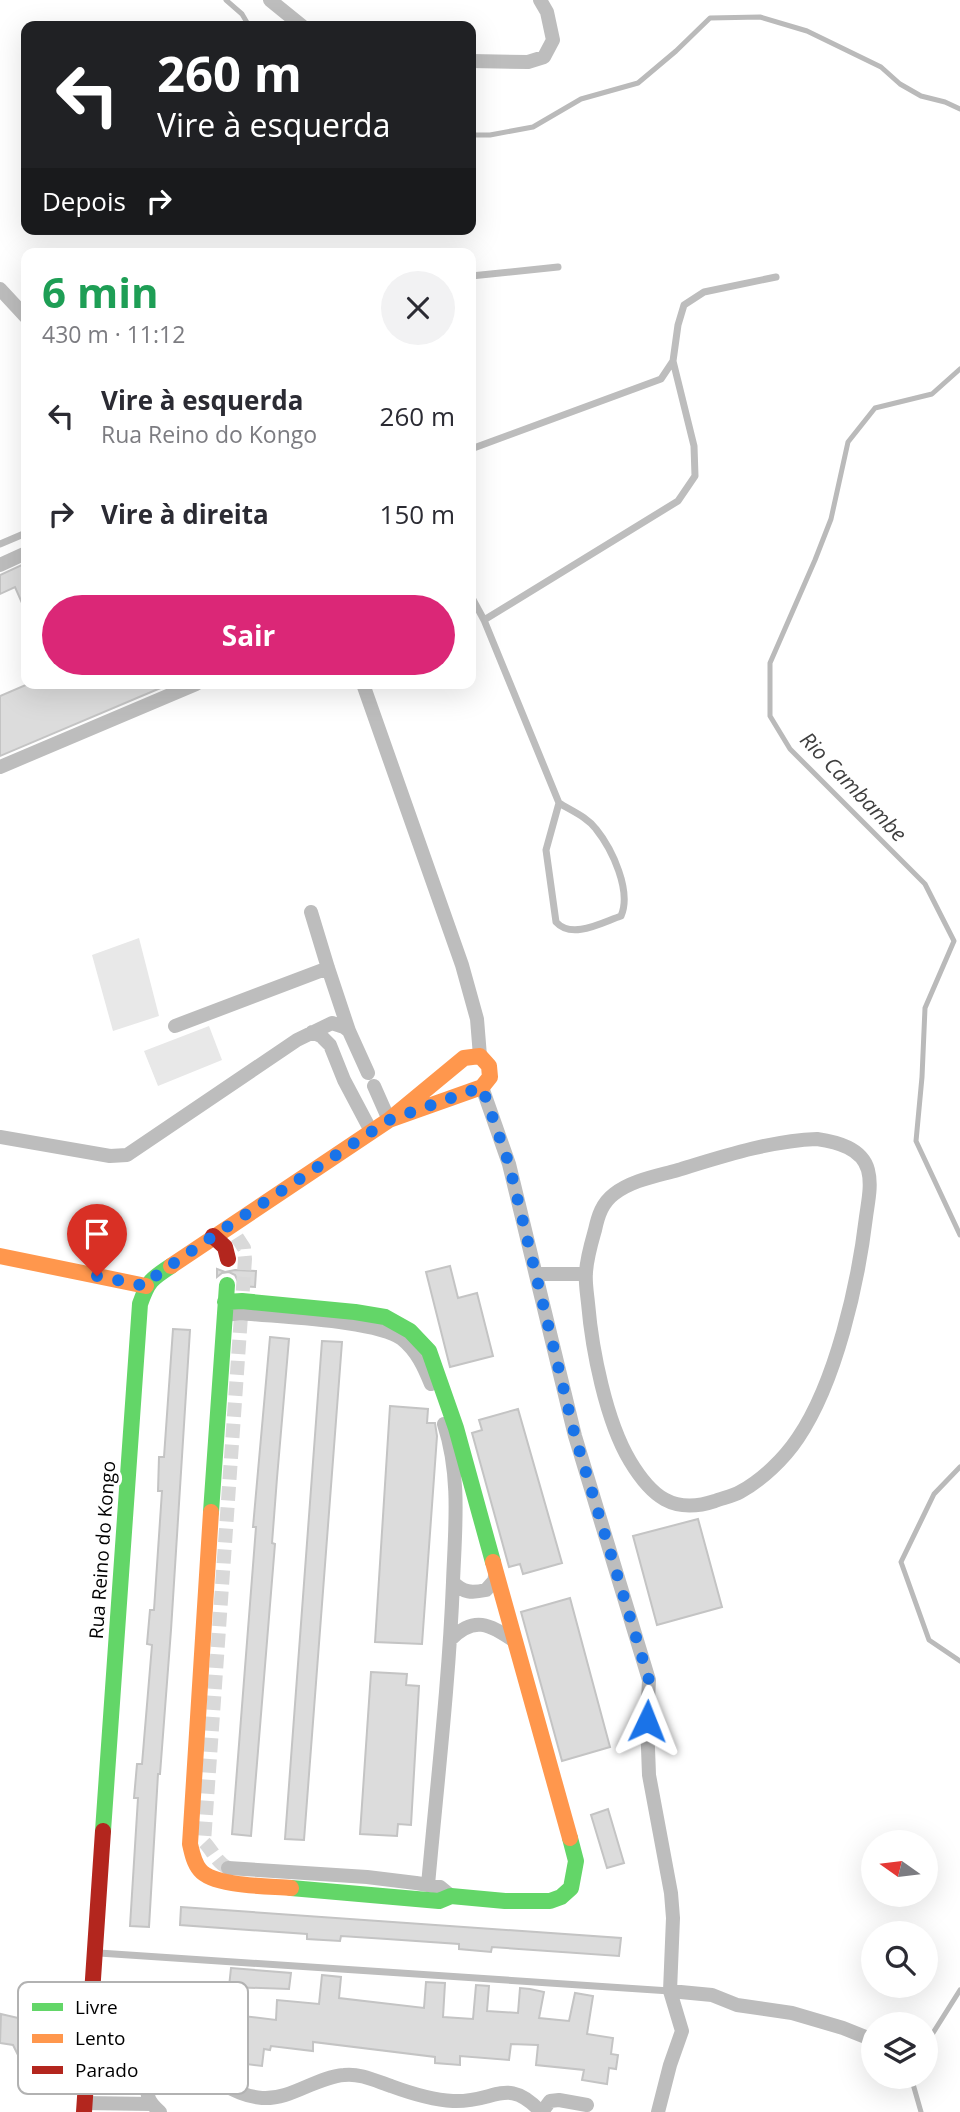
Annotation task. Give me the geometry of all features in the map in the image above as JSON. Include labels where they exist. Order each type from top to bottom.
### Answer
[{"type":"street","points":[[270,0],[296,21]]},
{"type":"street","points":[[476,61],[528,62],[544,57],[554,40],[547,12],[540,0]]},
{"type":"street","points":[[0,289],[21,312]]},
{"type":"street","points":[[0,565],[21,556]]},
{"type":"street","points":[[0,767],[184,689]]},
{"type":"street","points":[[365,689],[462,965],[477,1019],[480,1056],[489,1066],[490,1077],[482,1087],[389,1120]]},
{"type":"street","points":[[312,912],[349,1031],[389,1120]]},
{"type":"street","points":[[175,1026],[328,968]]},
{"type":"street","points":[[0,1137],[110,1156],[127,1155],[312,1032],[332,1023],[349,1031]]},
{"type":"street","points":[[312,1032],[330,1045],[344,1080],[371,1131]]},
{"type":"street","points":[[0,1256],[146,1286],[154,1277],[213,1236],[389,1120],[464,1058],[480,1056]]},
{"type":"street","points":[[344,1080],[348,1074],[369,1075]]},
{"type":"street","points":[[482,1087],[509,1164],[575,1436],[649,1680],[649,1775],[671,1893],[673,1918],[670,1991],[682,2031],[658,2112]]},
{"type":"street","points":[[817,1139],[837,1142],[856,1152],[868,1168],[870,1189],[862,1250],[837,1351],[819,1400],[797,1439],[769,1472],[740,1493],[698,1507],[674,1505],[648,1487],[629,1459],[612,1423],[591,1336],[586,1274],[589,1250],[600,1211],[612,1195],[630,1184],[742,1150],[787,1140],[817,1139]]},
{"type":"street","points":[[213,1236],[225,1247],[228,1259]]},
{"type":"street","points":[[536,1273],[586,1274]]},
{"type":"street","points":[[225,1308],[242,1301],[355,1312],[385,1318],[410,1331],[429,1351],[497,1569],[576,1861],[571,1888],[561,1897],[550,1900],[505,1901],[451,1896],[439,1901],[214,1879],[202,1874],[193,1863],[190,1844],[225,1308],[227,1285]]},
{"type":"street","name":"Rua Reino do Kongo","points":[[92,1982],[138,1325],[140,1304],[146,1286]]},
{"type":"street","points":[[225,1308],[241,1313],[381,1329],[401,1338],[419,1357],[431,1384],[447,1433],[454,1469],[457,1507],[451,1639],[428,1885]]},
{"type":"street","points":[[453,1582],[461,1590],[473,1593],[486,1590],[494,1581],[497,1569]]},
{"type":"street","points":[[451,1639],[468,1625],[482,1624],[491,1626],[516,1642]]},
{"type":"street","points":[[228,1868],[367,1877],[440,1887],[451,1896]]},
{"type":"street","points":[[670,1991],[712,1995],[737,2005],[792,2013],[861,2035]]},
{"type":"street","points":[[248,2094],[262,2098],[293,2093],[346,2074],[362,2076],[431,2105],[493,2096],[502,2092],[511,2092],[529,2099],[542,2112],[550,2101],[587,2105]]},
{"type":"street","points":[[84,2107],[156,2108]]},
{"type":"lane","points":[[476,275],[558,267]]},
{"type":"lane","points":[[484,620],[678,501],[695,476],[694,446],[673,361],[684,305],[704,292],[776,277]]},
{"type":"lane","points":[[476,447],[661,379],[673,361]]},
{"type":"lane","points":[[0,544],[21,535]]},
{"type":"lane","points":[[476,605],[559,803],[583,817],[595,828],[616,864],[624,892],[625,906],[621,916],[573,931],[563,929],[556,922],[546,850],[559,803]]},
{"type":"lane","points":[[94,1953],[670,1991]]},
{"type":"shaded area","points":[[139,938],[159,1016],[113,1031],[92,955]]},
{"type":"shaded area","points":[[209,1026],[222,1060],[158,1086],[144,1051]]},
{"type":"building","points":[[21,565],[21,601],[15,587],[0,594],[0,575]]},
{"type":"building","points":[[21,687],[158,689],[0,756],[0,696]]},
{"type":"building","points":[[450,1266],[458,1298],[477,1293],[493,1356],[450,1367],[426,1272]]},
{"type":"building","points":[[217,1269],[225,1272],[256,1271],[255,1287],[240,1286],[235,1275],[229,1272],[217,1277]]},
{"type":"building","points":[[173,1329],[190,1330],[171,1630],[158,1774],[149,1927],[130,1926],[138,1798],[134,1798],[137,1764],[142,1764],[152,1645],[147,1644],[150,1610],[154,1610],[162,1491],[158,1491],[159,1457],[164,1457]]},
{"type":"building","points":[[270,1337],[289,1339],[251,1836],[232,1834],[256,1527],[253,1527]]},
{"type":"building","points":[[322,1341],[342,1342],[304,1840],[285,1839]]},
{"type":"building","points":[[390,1406],[428,1409],[427,1423],[435,1423],[437,1436],[422,1644],[375,1642]]},
{"type":"building","points":[[518,1409],[562,1563],[523,1574],[520,1564],[509,1567],[472,1433],[482,1430],[479,1420]]},
{"type":"building","points":[[698,1519],[722,1607],[657,1625],[633,1536]]},
{"type":"building","points":[[570,1598],[610,1747],[562,1761],[521,1612]]},
{"type":"building","points":[[371,1672],[407,1674],[406,1685],[419,1686],[411,1825],[398,1824],[397,1836],[360,1834]]},
{"type":"building","points":[[608,1809],[624,1863],[607,1868],[591,1815]]},
{"type":"building","points":[[181,1907],[621,1938],[619,1956],[492,1947],[491,1952],[459,1949],[459,1944],[341,1936],[340,1941],[307,1939],[307,1934],[180,1925]]},
{"type":"building","points":[[231,1968],[291,1973],[289,1989],[248,1988],[248,1982],[230,1982]]},
{"type":"building","points":[[322,1975],[341,1977],[339,1998],[424,2008],[426,1982],[445,1983],[443,2017],[473,2019],[476,1985],[489,1986],[487,2011],[518,2013],[520,1988],[530,1989],[544,1992],[539,2018],[569,2021],[575,1993],[593,1996],[587,2034],[613,2038],[611,2054],[618,2055],[616,2069],[609,2068],[607,2084],[582,2080],[584,2070],[536,2065],[538,2045],[511,2044],[509,2060],[460,2056],[460,2065],[435,2063],[435,2057],[313,2042],[313,2051],[271,2046],[270,2050],[264,2049],[262,2066],[248,2064],[248,2017],[276,2020],[277,2000],[319,2004]]},
{"type":"building","points":[[1,2014],[18,2018],[18,2055],[13,2045],[0,2043]]},
{"type":"waterway","name":"Rio Cambambe","points":[[226,0],[246,21]]},
{"type":"waterway","name":"Rio Cambambe","points":[[476,135],[533,127],[581,99],[638,83],[710,18],[760,17],[807,31],[881,67],[900,84],[921,96],[960,109]]},
{"type":"waterway","name":"Rio Cambambe","points":[[960,369],[932,394],[875,408],[848,442],[831,519],[770,663],[770,716],[790,749],[925,884],[954,941],[925,1008],[916,1141],[960,1235]]},
{"type":"waterway","name":"Rio Cambambe","points":[[960,1467],[934,1494],[901,1562],[929,1640],[960,1661]]},
{"type":"waterway","name":"Rio Cambambe","points":[[938,2025],[960,1990]]},
{"type":"waterway","name":"Rio Cambambe","points":[[914,2089],[921,2112]]},
{"type":"tunnel","points":[[228,1868],[204,1842],[245,1259],[244,1248],[229,1225]]},
{"type":"traffic: fast","points":[[103,1831],[140,1304],[151,1281],[171,1266]]},
{"type":"traffic: fast","points":[[211,1512],[227,1285]]},
{"type":"traffic: fast","points":[[225,1302],[242,1301],[355,1312],[385,1317],[410,1331],[429,1351],[456,1428],[493,1562]]},
{"type":"traffic: fast","points":[[291,1888],[439,1901],[451,1896],[505,1901],[550,1901],[561,1897],[571,1888],[576,1861],[570,1838]]},
{"type":"traffic: slow","points":[[171,1266],[389,1120],[464,1058],[480,1056],[489,1066],[490,1077],[482,1087],[389,1120]]},
{"type":"traffic: slow","points":[[0,1256],[146,1286]]},
{"type":"traffic: slow","points":[[211,1512],[190,1844],[196,1864],[207,1876],[229,1883],[291,1888]]},
{"type":"traffic: slow","points":[[493,1562],[570,1838]]},
{"type":"traffic: jam","points":[[213,1236],[225,1247],[228,1259]]},
{"type":"traffic: jam","points":[[93,1982],[103,1831]]},
{"type":"traffic: jam","points":[[84,2112],[85,2094]]},
{"type":"route","points":[[97,1276],[146,1286],[154,1277],[213,1236],[389,1120],[482,1087],[509,1164],[575,1436],[649,1680],[647,1721]]}]
